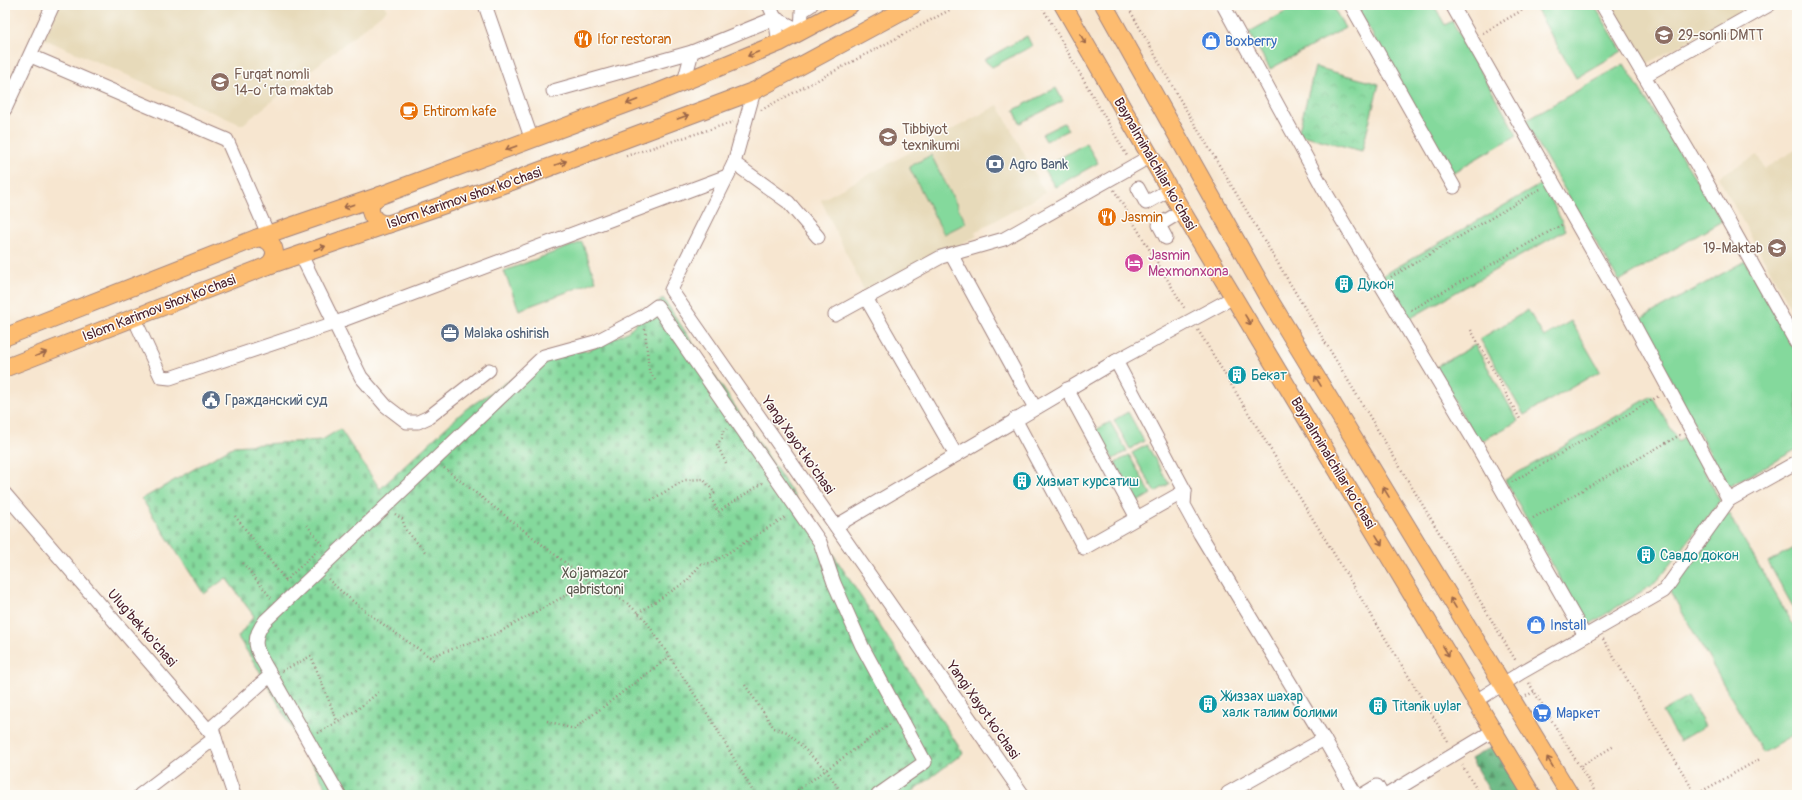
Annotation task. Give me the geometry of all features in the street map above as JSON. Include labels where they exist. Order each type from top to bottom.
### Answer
[{"type":"main road","name":"Islom Karimov shox ko'chasi","points":[[5,337],[263,236],[379,196],[684,82],[779,43],[850,5]]},
{"type":"main road","name":"Islom Karimov shox ko'chasi","points":[[5,368],[267,266],[510,182],[754,91],[913,5]]},
{"type":"main road","name":"Baynalminalchilar ko’chasi","points":[[1063,5],[1169,190],[1532,795]]},
{"type":"main road","points":[[1104,5],[1270,301],[1570,795]]},
{"type":"main road","points":[[379,196],[372,201],[370,210],[371,214],[380,224],[389,224]]},
{"type":"main road","points":[[263,236],[273,246],[275,255],[270,264],[267,266]]},
{"type":"street","points":[[5,109],[31,56],[53,5]]},
{"type":"street","points":[[485,5],[532,140]]},
{"type":"street","points":[[769,5],[774,18],[779,43]]},
{"type":"street","points":[[553,91],[692,52],[774,18],[801,31],[802,11],[811,5]]},
{"type":"street","points":[[1223,5],[1323,188],[1501,488],[1585,636]]},
{"type":"street","points":[[1351,5],[1454,187]]},
{"type":"street","points":[[1452,5],[1669,390],[1728,500]]},
{"type":"street","points":[[1602,5],[1698,167],[1797,344]]},
{"type":"street","points":[[1644,76],[1769,5]]},
{"type":"street","points":[[684,82],[692,52]]},
{"type":"street","points":[[31,56],[227,140],[263,236]]},
{"type":"street","name":"Yangi Xayot ko'chasi","points":[[754,91],[734,163],[671,290],[1023,795]]},
{"type":"street","points":[[834,315],[941,256],[1004,240],[1149,156]]},
{"type":"street","points":[[734,163],[788,202],[818,238]]},
{"type":"street","points":[[134,318],[161,377],[170,378],[335,323],[727,176]]},
{"type":"street","points":[[1138,188],[1146,203],[1169,190]]},
{"type":"street","points":[[1166,238],[1159,225],[1182,211]]},
{"type":"street","points":[[951,254],[1035,408]]},
{"type":"street","points":[[301,255],[361,378],[386,406],[407,422],[418,422],[429,417],[488,370]]},
{"type":"street","points":[[866,298],[956,454]]},
{"type":"street","points":[[836,526],[1015,419],[1116,361],[1234,298]]},
{"type":"street","points":[[339,795],[255,645],[258,630],[278,608],[544,356],[595,342],[642,317],[657,306],[820,542],[834,583],[862,646],[925,762],[878,795]]},
{"type":"street","points":[[1116,361],[1185,491],[1184,505],[1200,534],[1324,739],[1356,795]]},
{"type":"street","points":[[1068,389],[1137,518]]},
{"type":"street","points":[[1015,419],[1084,548],[1185,491]]},
{"type":"street","points":[[1476,701],[1522,672],[1664,591],[1728,500],[1797,462]]},
{"type":"street","name":"Ulug'bek ko'chasi","points":[[5,494],[215,738],[234,795]]},
{"type":"street","points":[[140,795],[215,738],[212,727],[265,680],[272,677]]},
{"type":"street","points":[[1387,795],[1493,731]]},
{"type":"street","points":[[1229,795],[1228,793],[1324,739]]},
{"type":"street","points":[[1362,795],[1377,786],[1382,795]]},
{"type":"path","points":[[1041,5],[1133,166]]},
{"type":"path","points":[[1127,5],[1183,105],[1522,672],[1581,766],[1597,795]]},
{"type":"path","points":[[1472,39],[1531,5]]},
{"type":"path","points":[[1109,180],[1192,320],[1480,795]]},
{"type":"path","points":[[1380,283],[1553,182]]},
{"type":"path","points":[[1400,316],[1573,218]]},
{"type":"path","points":[[642,317],[646,333],[649,370],[656,382]]},
{"type":"path","points":[[1471,330],[1522,421]]},
{"type":"path","points":[[1501,488],[1669,390]]},
{"type":"path","points":[[726,463],[717,445],[722,438],[722,432],[737,421]]},
{"type":"path","points":[[1522,524],[1690,429]]},
{"type":"path","points":[[434,460],[590,582],[627,602],[644,618],[714,724],[754,795]]},
{"type":"path","points":[[651,500],[685,480],[703,479],[715,493],[710,496],[718,512],[775,476]]},
{"type":"path","points":[[386,506],[402,520],[406,530],[426,552]]},
{"type":"path","points":[[638,613],[687,581],[701,564],[712,563],[798,509]]},
{"type":"path","points":[[235,516],[295,593]]},
{"type":"path","points":[[308,525],[323,546]]},
{"type":"path","points":[[243,563],[278,608]]},
{"type":"path","points":[[319,570],[348,598],[374,619],[434,660]]},
{"type":"path","points":[[429,657],[496,634],[590,582]]},
{"type":"path","points":[[1597,629],[1696,795],[1760,759]]},
{"type":"path","points":[[272,677],[311,656],[338,721]]},
{"type":"path","points":[[547,721],[574,729],[669,657]]},
{"type":"path","points":[[745,686],[774,728],[788,732],[826,770],[843,795]]},
{"type":"path","points":[[307,739],[355,711],[380,692]]},
{"type":"path","points":[[791,795],[900,716]]},
{"type":"path","points":[[1581,766],[1614,746]]},
{"type":"path","points":[[1631,795],[1640,790]]},
{"type":"shaded area","name":"Furqat nomli 14-oʻrta maktab","points":[[60,5],[384,5],[387,10],[242,125],[44,39]]},
{"type":"shaded area","name":"29-sonli DMTT","points":[[1611,5],[1752,5],[1646,64]]},
{"type":"shaded area","points":[[998,105],[1045,193],[975,232],[977,236],[865,293],[821,200]]},
{"type":"shaded area","name":"19-Maktab","points":[[1797,149],[1797,319],[1718,177],[1757,155],[1765,168]]},
{"type":"green space","points":[[1298,5],[1332,5],[1345,28],[1270,69],[1249,32]]},
{"type":"green space","points":[[1356,5],[1434,5],[1445,25],[1452,21],[1517,135],[1450,174]]},
{"type":"green space","points":[[1534,5],[1594,5],[1622,51],[1576,78]]},
{"type":"green space","points":[[1027,36],[1032,46],[992,67],[984,60]]},
{"type":"green space","points":[[1624,64],[1722,221],[1619,281],[1524,121]]},
{"type":"green space","points":[[1315,67],[1379,84],[1362,151],[1298,134]]},
{"type":"green space","points":[[1056,88],[1063,101],[1020,123],[1014,110]]},
{"type":"green space","points":[[1064,123],[1068,130],[1046,141],[1042,134]]},
{"type":"green space","points":[[1086,143],[1098,163],[1055,187],[1043,168]]},
{"type":"green space","points":[[931,155],[966,223],[944,234],[909,167]]},
{"type":"green space","points":[[1543,183],[1566,230],[1407,320],[1380,277]]},
{"type":"green space","points":[[582,242],[596,281],[519,310],[504,271]]},
{"type":"green space","points":[[1745,261],[1797,352],[1797,449],[1728,487],[1639,320]]},
{"type":"green space","name":"Xo'jamazor qabristoni","points":[[663,298],[963,753],[908,795],[330,795],[265,680],[238,637],[254,616],[226,578],[204,594],[142,499],[234,446],[322,440],[340,429],[380,489],[466,409],[548,355],[590,350],[627,332]]},
{"type":"green space","points":[[1528,310],[1544,337],[1571,321],[1600,371],[1524,415],[1480,339]]},
{"type":"green space","points":[[1475,345],[1518,421],[1478,443],[1436,367]]},
{"type":"green space","points":[[1652,396],[1678,441],[1686,436],[1720,501],[1655,583],[1587,626],[1505,480]]},
{"type":"green space","points":[[1128,412],[1144,441],[1130,449],[1114,420]]},
{"type":"green space","points":[[1110,422],[1127,451],[1113,459],[1096,430]]},
{"type":"green space","points":[[1147,445],[1169,484],[1155,492],[1132,453]]},
{"type":"green space","points":[[1129,455],[1151,494],[1137,502],[1115,463]]},
{"type":"green space","points":[[1728,513],[1797,631],[1797,733],[1763,753],[1670,591]]},
{"type":"green space","points":[[1797,546],[1797,614],[1768,562]]},
{"type":"green space","points":[[1688,697],[1705,726],[1679,741],[1662,712]]},
{"type":"green space","points":[[1493,746],[1522,795],[1492,795],[1471,759]]},
{"type":"place","name":"29-sonli DMTT","points":[[1664,35]]},
{"type":"place","name":"Ifor restoran","points":[[583,39]]},
{"type":"place","name":"Boxberry","points":[[1211,41]]},
{"type":"place","name":"Furqat nomli 14-oʻrta maktab","points":[[220,82]]},
{"type":"place","name":"Ehtirom kafe","points":[[409,111]]},
{"type":"place","name":"Tibbiyot texnikumi","points":[[888,137]]},
{"type":"place","name":"Agro Bank","points":[[995,164]]},
{"type":"place","name":"Jasmin","points":[[1107,217]]},
{"type":"place","name":"19-Maktab","points":[[1777,248]]},
{"type":"place","name":"Jasmin Mexmonxona","points":[[1134,263]]},
{"type":"place","name":"Дукон","points":[[1344,284]]},
{"type":"place","name":"Malaka oshirish","points":[[450,333]]},
{"type":"place","name":"Бекат","points":[[1237,375]]},
{"type":"place","name":"Гражданский суд","points":[[211,400]]},
{"type":"place","name":"Хизмат курсатиш","points":[[1022,481]]},
{"type":"place","name":"Cавдо докон","points":[[1646,555]]},
{"type":"place","name":"Install","points":[[1536,625]]},
{"type":"place","name":"Жиззах шахар халк талим болими","points":[[1208,704]]},
{"type":"place","name":"Titanik uylar","points":[[1378,706]]},
{"type":"place","name":"Маркет","points":[[1542,713]]}]
